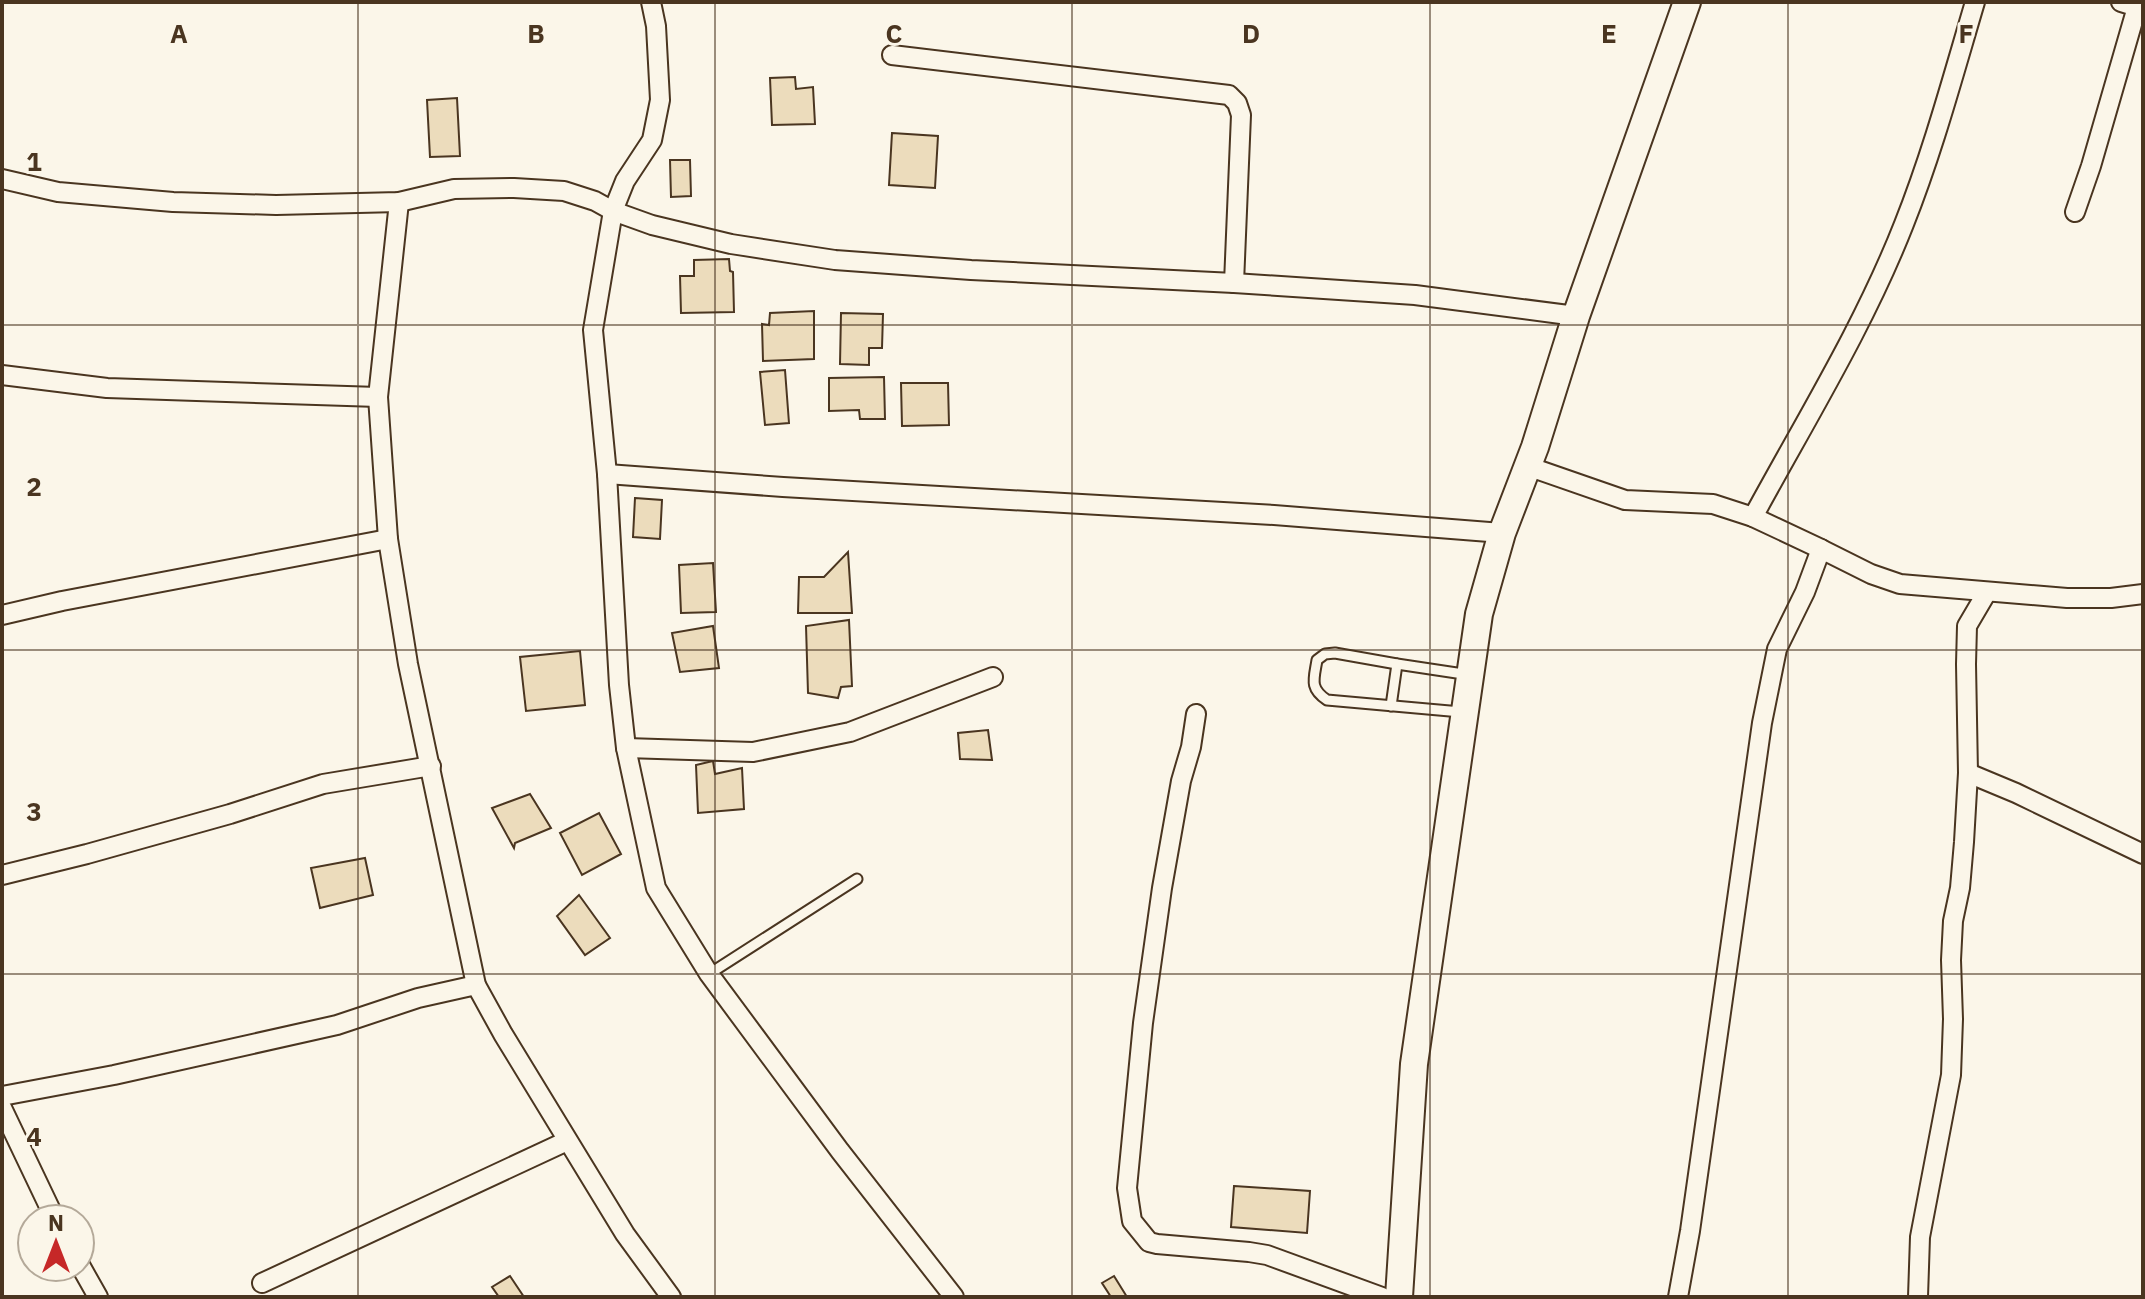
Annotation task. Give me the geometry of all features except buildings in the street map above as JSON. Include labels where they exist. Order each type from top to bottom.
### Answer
[{"type":"street","points":[[651,2],[656,26],[660,100],[652,140],[625,181],[613,211],[593,330],[607,474],[619,685],[626,748],[656,888],[709,974],[840,1151],[954,1297]]},
{"type":"street","points":[[1399,1297],[1414,1064],[1479,614],[1502,533],[1687,2]]},
{"type":"street","points":[[1753,517],[1860,320],[1904,224],[1935,137],[1975,2]]},
{"type":"street","points":[[2075,212],[2091,166],[2132,4]]},
{"type":"street","points":[[892,55],[1229,95],[1237,103],[1241,115],[1234,283]]},
{"type":"street","points":[[2,179],[58,192],[173,202],[276,205],[399,202],[454,189],[564,191],[652,225],[731,244],[835,260],[1446,297],[1576,316]]},
{"type":"street","points":[[399,202],[378,397],[388,539],[408,664],[476,985],[625,1234],[671,1297]]},
{"type":"street","points":[[2,375],[107,388],[378,397]]},
{"type":"street","points":[[1527,466],[1625,500],[1713,504],[1753,517],[1871,574],[1900,584],[2091,598],[2143,594]]},
{"type":"street","points":[[607,474],[1274,515],[1502,533]]},
{"type":"street","points":[[2,615],[388,539]]},
{"type":"street","points":[[1678,1297],[1762,723],[1777,649],[1805,592],[1821,549]]},
{"type":"street","points":[[1918,1297],[1920,1237],[1951,1075],[1951,947],[1960,888],[1968,773],[1967,626],[1987,592]]},
{"type":"street","points":[[626,748],[753,752],[850,732],[993,677]]},
{"type":"street","points":[[1196,714],[1162,888],[1143,1023],[1127,1188],[1132,1221],[1149,1242],[1267,1255],[1382,1297]]},
{"type":"street","points":[[2,875],[216,818],[323,784],[431,766]]},
{"type":"street","points":[[1968,773],[2143,854]]},
{"type":"street","points":[[2,1096],[114,1075],[337,1025],[418,998],[476,985]]},
{"type":"street","points":[[2,1108],[47,1203]]},
{"type":"street","points":[[262,1283],[567,1141]]},
{"type":"lane","points":[[1464,713],[1327,700],[1317,694],[1313,685],[1317,660],[1325,654],[1335,653],[1470,675]]},
{"type":"lane","points":[[1391,706],[1397,664]]},
{"type":"lane","points":[[709,974],[857,879]]}]
